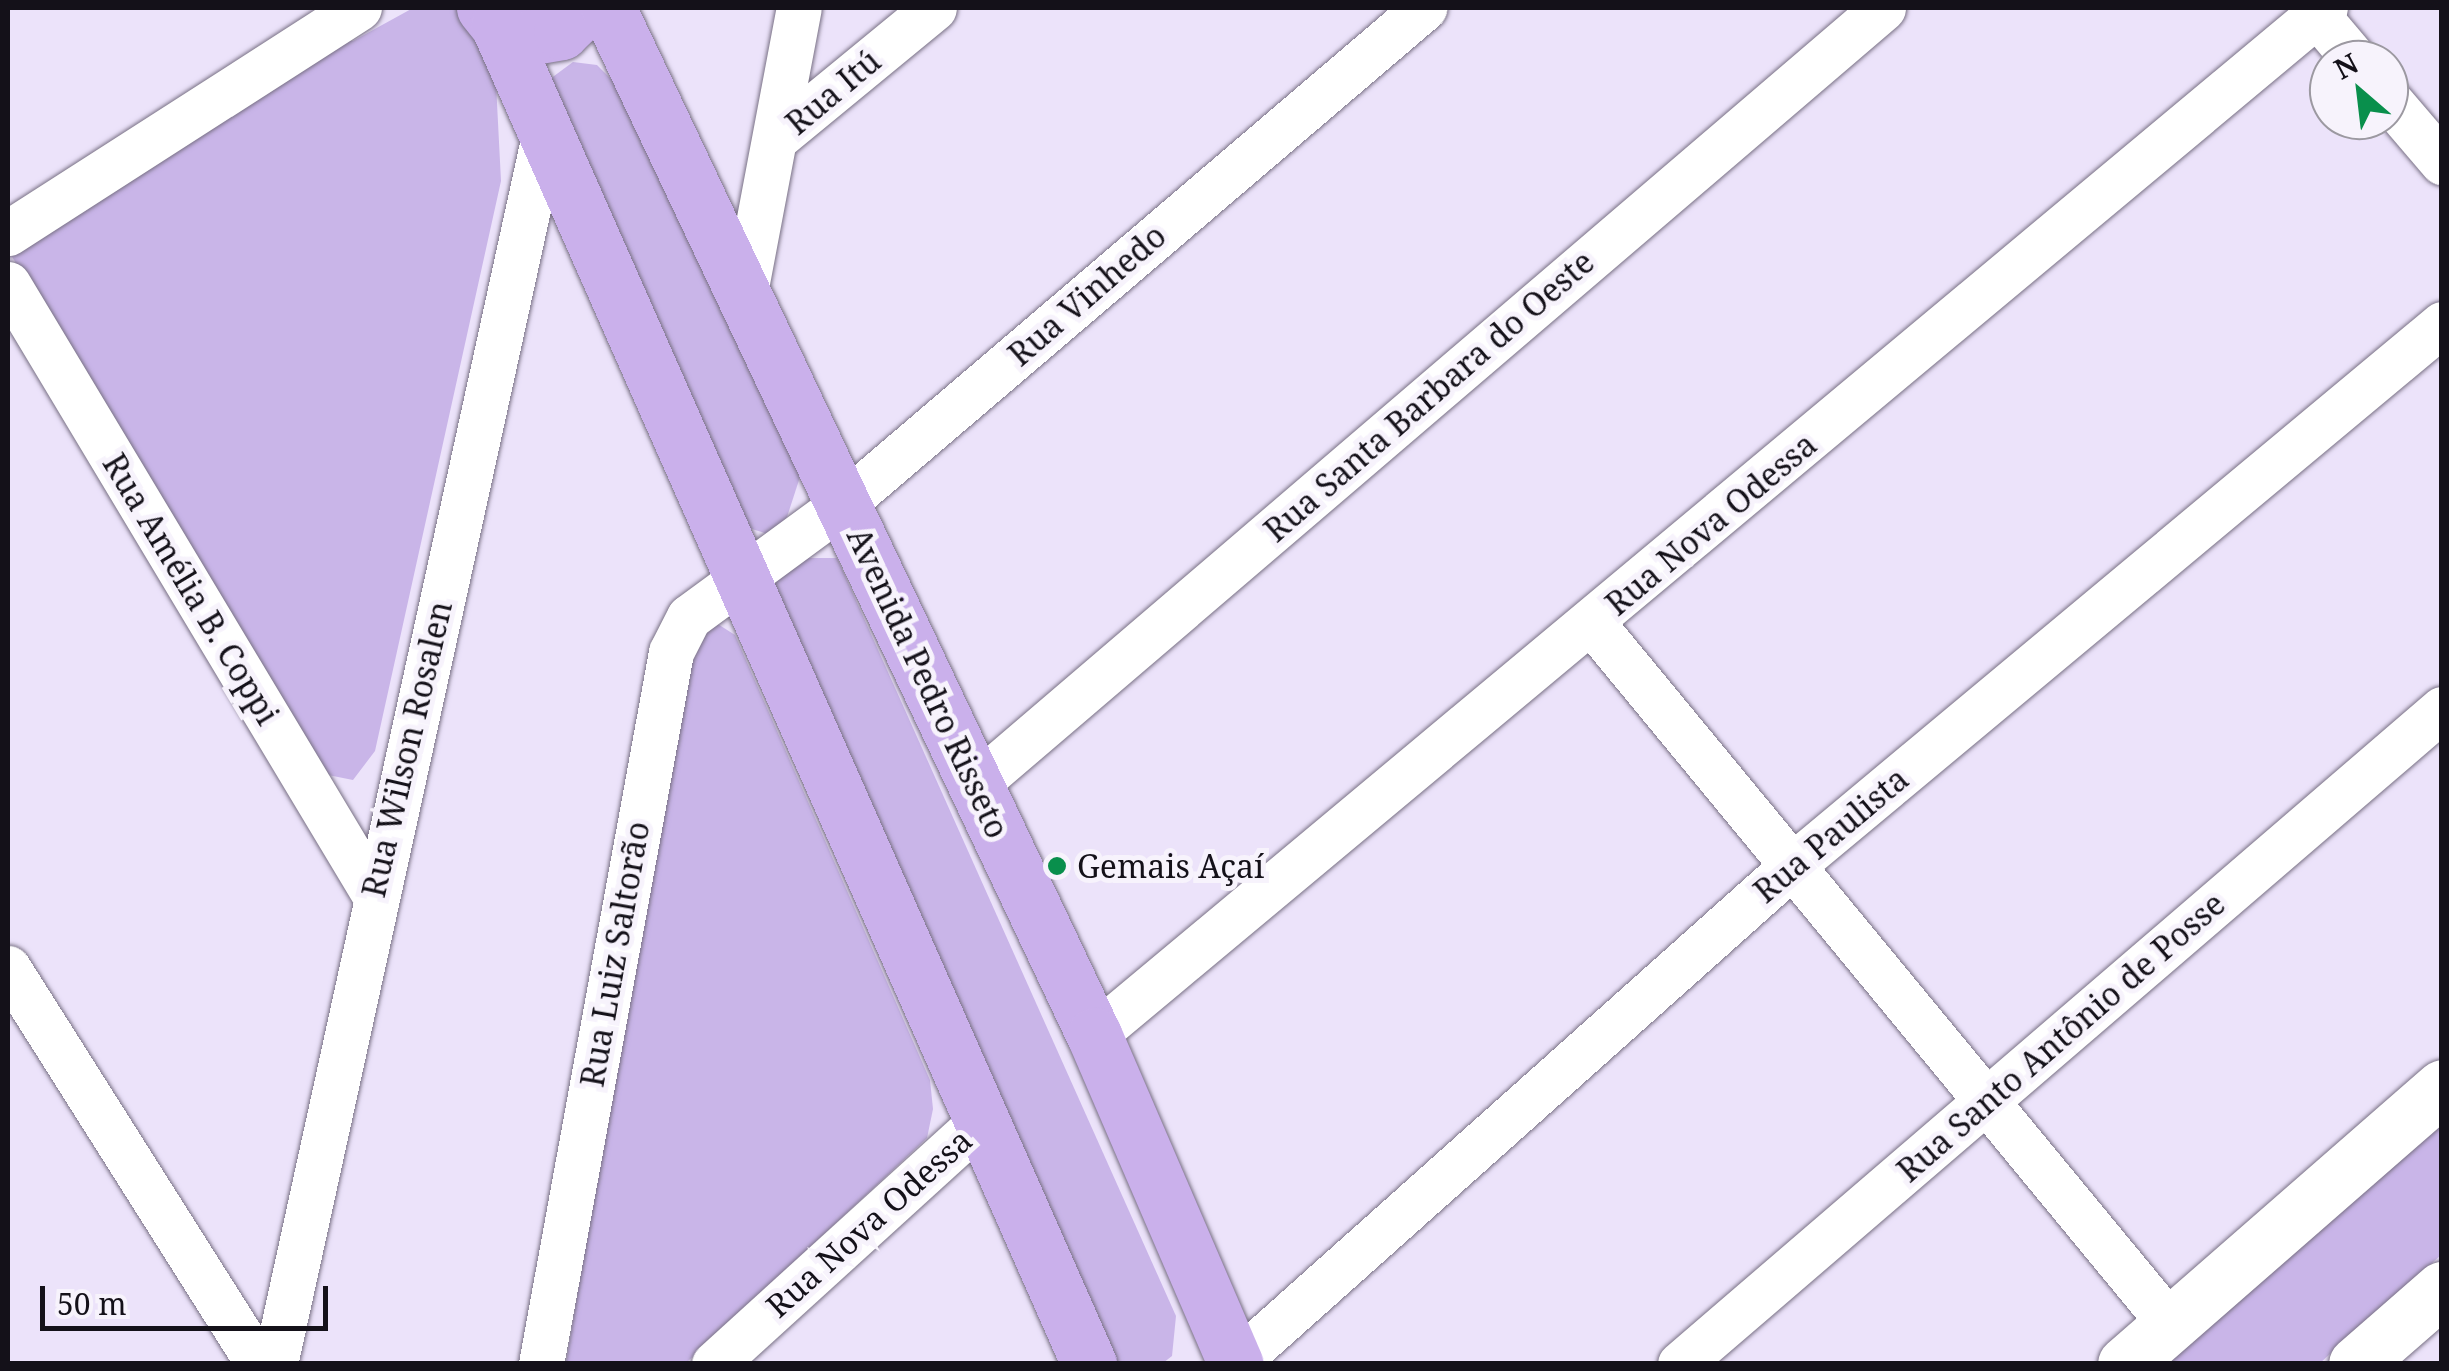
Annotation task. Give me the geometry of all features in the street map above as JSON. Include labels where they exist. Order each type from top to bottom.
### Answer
[{"type":"main road","points":[[491,16],[545,38],[574,23],[586,8]]},
{"type":"main road","name":"Avenida Pedro Risseto","points":[[608,8],[1094,1035],[1235,1363]]},
{"type":"main road","points":[[491,16],[743,573],[1089,1364]]},
{"type":"street","points":[[8,233],[359,8]]},
{"type":"street","points":[[744,298],[778,138],[800,8]]},
{"type":"street","name":"Rua Itú","points":[[778,138],[934,8]]},
{"type":"street","name":"Rua Vinhedo","points":[[743,573],[844,503],[1424,8]]},
{"type":"street","name":"Rua Santa Barbara do Oeste","points":[[976,785],[1883,8]]},
{"type":"street","points":[[2318,10],[2340,40]]},
{"type":"street","name":"Rua Nova Odessa","points":[[1094,1035],[1592,624],[2318,10]]},
{"type":"street","points":[[2409,123],[2442,162]]},
{"type":"street","name":"Rua Wilson Rosalen","points":[[275,1364],[374,894],[544,135]]},
{"type":"street","name":"Rua Amélia B. Coppi","points":[[8,284],[374,894]]},
{"type":"street","name":"Rua Paulista","points":[[1235,1363],[1793,865],[2442,324]]},
{"type":"street","name":"Rua Luiz Saltorão","points":[[541,1364],[671,652],[689,618],[743,573]]},
{"type":"street","points":[[1592,624],[2170,1324]]},
{"type":"street","name":"Rua Santo Antônio de Posse","points":[[1680,1364],[2442,709]]},
{"type":"street","points":[[8,968],[258,1364]]},
{"type":"street","points":[[2125,1364],[2442,1088]]},
{"type":"street","name":"Rua Nova Odessa","points":[[714,1364],[980,1122]]},
{"type":"street","points":[[2356,1364],[2442,1289]]},
{"type":"shaded area","points":[[413,8],[462,8],[495,64],[501,181],[375,751],[353,780],[323,774],[8,250],[338,41],[353,41]]},
{"type":"shaded area","points":[[573,62],[597,65],[613,81],[800,477],[787,517],[771,535],[739,525],[550,79]]},
{"type":"shaded area","points":[[799,558],[837,558],[1176,1316],[1172,1356],[1163,1363],[1113,1363],[770,587]]},
{"type":"shaded area","points":[[713,621],[735,635],[930,1080],[933,1109],[927,1138],[686,1363],[566,1364],[685,638]]},
{"type":"shaded area","points":[[2441,1117],[2441,1255],[2320,1363],[2164,1364]]},
{"type":"place","name":"Gemais Açaí","points":[[1057,866]]}]
